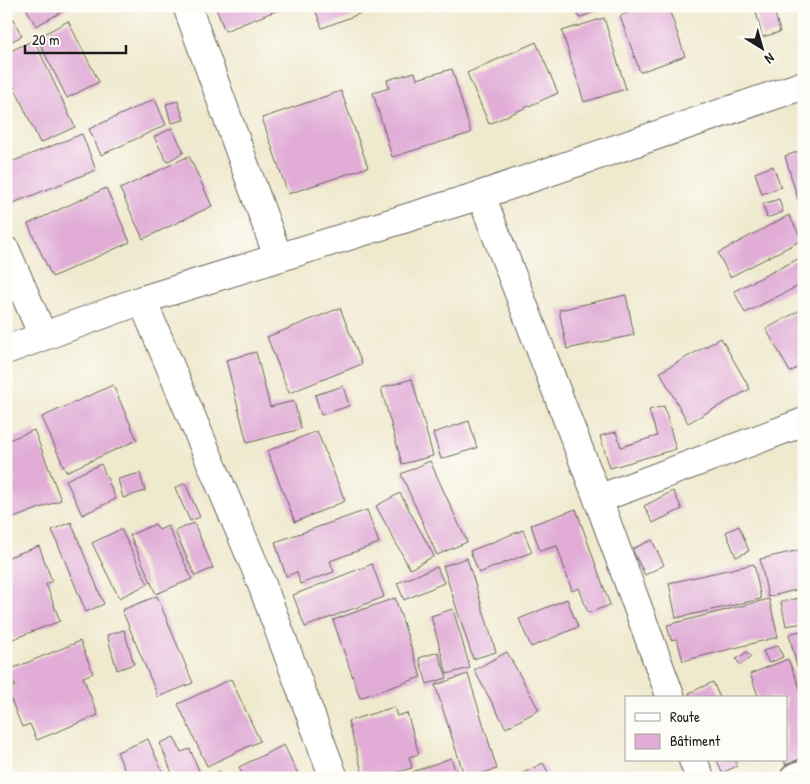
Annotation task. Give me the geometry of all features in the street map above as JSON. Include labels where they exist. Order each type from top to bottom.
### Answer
[{"type":"street","points":[[187,6],[278,257]]},
{"type":"street","points":[[6,350],[142,300],[481,195],[804,85]]},
{"type":"street","points":[[481,195],[598,499],[670,696]]},
{"type":"street","points":[[6,251],[43,336]]},
{"type":"street","points":[[142,300],[258,574],[334,778]]},
{"type":"street","points":[[598,499],[804,422]]},
{"type":"street","points":[[695,762],[700,778]]},
{"type":"street","points":[[794,778],[804,774]]},
{"type":"building","points":[[6,6],[22,36],[6,44]]},
{"type":"building","points":[[25,6],[65,6],[67,9],[36,26]]},
{"type":"building","points":[[215,6],[288,6],[225,31]]},
{"type":"building","points":[[314,6],[380,6],[322,28]]},
{"type":"building","points":[[574,6],[609,6],[579,18]]},
{"type":"building","points":[[646,6],[668,6],[685,56],[640,72],[620,16]]},
{"type":"building","points":[[773,6],[780,32],[762,37],[755,7]]},
{"type":"building","points":[[604,18],[626,89],[584,102],[562,31]]},
{"type":"building","points":[[68,21],[99,82],[67,98],[37,38]]},
{"type":"building","points":[[34,40],[75,127],[40,143],[6,69],[6,53]]},
{"type":"building","points":[[536,42],[558,93],[489,124],[467,73]]},
{"type":"building","points":[[452,69],[471,133],[392,157],[373,93],[389,88],[387,80],[415,72],[417,79]]},
{"type":"building","points":[[341,91],[368,167],[288,194],[262,118]]},
{"type":"building","points":[[155,99],[166,125],[101,155],[89,129]]},
{"type":"building","points":[[178,101],[184,120],[171,123],[166,104]]},
{"type":"building","points":[[172,128],[184,152],[167,162],[154,137]]},
{"type":"building","points":[[82,134],[96,170],[8,205],[6,199],[6,164]]},
{"type":"building","points":[[800,151],[804,162],[803,216],[785,156]]},
{"type":"building","points":[[189,156],[212,206],[143,239],[120,189]]},
{"type":"building","points":[[773,166],[781,187],[762,194],[755,173]]},
{"type":"building","points":[[106,188],[130,242],[52,277],[28,224]]},
{"type":"building","points":[[779,199],[783,212],[767,218],[763,204]]},
{"type":"building","points":[[789,215],[802,240],[730,277],[718,253]]},
{"type":"building","points":[[804,256],[804,283],[745,313],[734,291]]},
{"type":"building","points":[[626,295],[634,335],[567,349],[559,310]]},
{"type":"building","points":[[340,308],[362,364],[289,393],[267,337]]},
{"type":"building","points":[[804,308],[804,364],[790,372],[766,329]]},
{"type":"building","points":[[721,338],[750,389],[688,423],[660,372]]},
{"type":"building","points":[[256,352],[270,407],[294,401],[301,429],[247,443],[226,360]]},
{"type":"building","points":[[412,379],[433,456],[402,464],[381,388]]},
{"type":"building","points":[[113,385],[137,440],[66,472],[42,417]]},
{"type":"building","points":[[343,386],[349,406],[321,415],[315,395]]},
{"type":"building","points":[[664,406],[676,449],[610,468],[600,436],[616,432],[621,447],[657,436],[649,410]]},
{"type":"building","points":[[469,421],[477,448],[441,459],[433,433]]},
{"type":"building","points":[[34,430],[61,500],[6,521],[6,441]]},
{"type":"building","points":[[317,431],[345,501],[295,522],[267,451]]},
{"type":"building","points":[[430,461],[467,542],[437,555],[401,474]]},
{"type":"building","points":[[101,464],[116,499],[82,515],[66,480]]},
{"type":"building","points":[[140,473],[145,491],[123,498],[118,479]]},
{"type":"building","points":[[185,483],[200,517],[190,521],[175,488]]},
{"type":"building","points":[[673,491],[682,509],[653,523],[644,506]]},
{"type":"building","points":[[400,493],[434,556],[410,569],[376,506]]},
{"type":"building","points":[[576,509],[610,605],[588,613],[579,588],[572,591],[557,546],[540,551],[531,525]]},
{"type":"building","points":[[367,510],[379,543],[330,561],[334,572],[300,584],[297,572],[286,576],[275,542]]},
{"type":"building","points":[[71,522],[104,604],[86,612],[52,530]]},
{"type":"building","points":[[194,523],[213,568],[195,576],[175,531]]},
{"type":"building","points":[[155,524],[159,530],[168,526],[192,579],[156,594],[130,535]]},
{"type":"building","points":[[739,526],[749,551],[736,557],[726,532]]},
{"type":"building","points":[[121,529],[148,584],[119,598],[92,543]]},
{"type":"building","points":[[523,530],[532,552],[479,573],[470,551]]},
{"type":"building","points":[[652,540],[664,565],[645,575],[632,549]]},
{"type":"building","points":[[39,546],[52,581],[46,584],[60,621],[13,639],[6,620],[6,558]]},
{"type":"building","points":[[804,549],[804,588],[768,597],[760,559]]},
{"type":"building","points":[[467,558],[496,652],[473,659],[443,566]]},
{"type":"building","points":[[372,564],[384,597],[305,627],[293,595]]},
{"type":"building","points":[[754,564],[761,599],[676,618],[669,583]]},
{"type":"building","points":[[437,567],[444,583],[404,600],[397,583]]},
{"type":"building","points":[[157,596],[193,683],[158,697],[122,610]]},
{"type":"building","points":[[804,597],[804,623],[786,626],[781,602]]},
{"type":"building","points":[[395,598],[421,677],[360,698],[333,620]]},
{"type":"building","points":[[567,599],[578,627],[531,647],[519,619]]},
{"type":"building","points":[[769,599],[778,637],[683,661],[677,639],[671,640],[667,625]]},
{"type":"building","points":[[453,609],[470,668],[447,674],[431,616]]},
{"type":"building","points":[[124,630],[134,664],[117,670],[107,635]]},
{"type":"building","points":[[804,630],[804,666],[797,667],[789,634]]},
{"type":"building","points":[[80,641],[93,673],[83,677],[98,715],[37,740],[30,724],[22,727],[7,690],[15,686],[9,670]]},
{"type":"building","points":[[778,645],[783,657],[769,663],[763,651]]},
{"type":"building","points":[[438,652],[447,678],[427,684],[419,658]]},
{"type":"building","points":[[507,652],[539,710],[506,728],[474,670]]},
{"type":"building","points":[[747,652],[751,657],[740,665],[736,659]]},
{"type":"building","points":[[788,659],[804,698],[804,757],[785,765],[785,762],[788,762],[788,696],[758,696],[750,674]]},
{"type":"building","points":[[468,674],[497,769],[465,778],[435,685]]},
{"type":"building","points":[[231,679],[260,741],[207,766],[178,704]]},
{"type":"building","points":[[713,682],[719,696],[690,696],[689,693]]},
{"type":"building","points":[[394,707],[397,716],[407,713],[419,754],[409,757],[412,768],[379,778],[364,778],[348,721]]},
{"type":"building","points":[[174,737],[181,752],[190,749],[202,778],[174,778],[160,743]]},
{"type":"building","points":[[148,739],[165,778],[128,778],[117,752]]},
{"type":"building","points":[[284,745],[300,778],[244,778],[239,767]]},
{"type":"building","points":[[451,758],[458,778],[414,778],[412,772]]},
{"type":"building","points":[[718,762],[736,762],[737,766],[722,773]]},
{"type":"building","points":[[543,763],[551,778],[513,778]]},
{"type":"building","points":[[220,771],[223,778],[202,778]]}]
